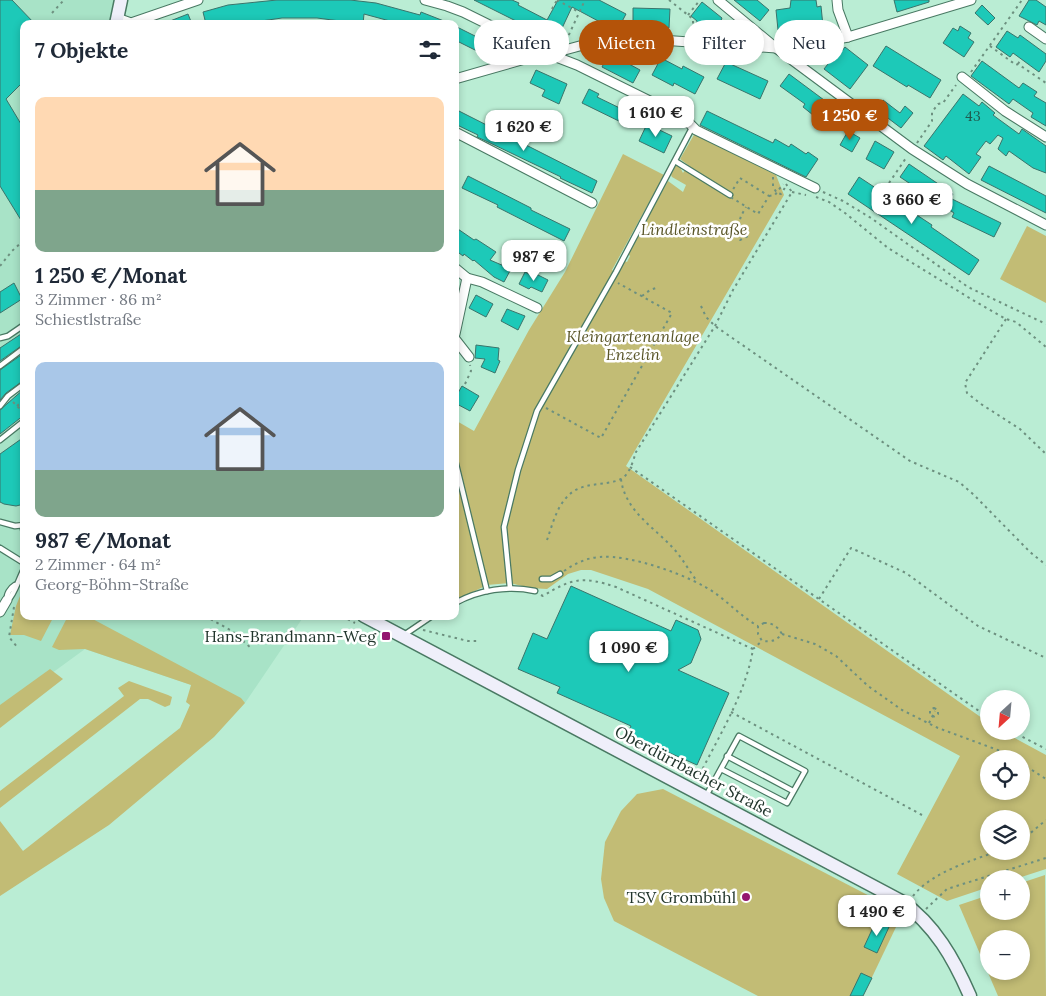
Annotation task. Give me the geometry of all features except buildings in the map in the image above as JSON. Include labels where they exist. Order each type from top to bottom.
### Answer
[{"type":"street","points":[[116,20],[121,0]]},
{"type":"street","points":[[140,20],[198,0]]},
{"type":"street","points":[[425,0],[447,6],[479,20]]},
{"type":"street","points":[[718,0],[774,46]]},
{"type":"street","points":[[837,0],[838,10],[848,36]]},
{"type":"street","points":[[844,37],[971,0]]},
{"type":"street","points":[[1029,27],[1046,39]]},
{"type":"street","points":[[569,49],[598,41],[661,40],[684,42]]},
{"type":"street","points":[[569,62],[684,118],[692,128],[815,188]]},
{"type":"street","points":[[459,78],[504,65]]},
{"type":"street","points":[[799,65],[912,149],[967,184],[1046,225]]},
{"type":"street","points":[[962,77],[1005,111],[1046,137]]},
{"type":"street","points":[[459,134],[592,203]]},
{"type":"street","points":[[459,272],[466,278],[482,282],[537,308]]},
{"type":"street","points":[[459,314],[466,278]]},
{"type":"street","points":[[459,344],[469,358]]},
{"type":"street","points":[[0,612],[11,603]]},
{"type":"street","name":"Oberdürrbacher Straße","points":[[372,620],[868,882],[906,904],[920,915],[940,938],[962,977],[970,996]]},
{"type":"lane","points":[[510,588],[504,527],[518,470],[540,404],[612,279],[692,128]]},
{"type":"lane","points":[[675,161],[730,195]]},
{"type":"lane","points":[[0,338],[8,336],[20,328]]},
{"type":"lane","points":[[0,366],[20,351]]},
{"type":"lane","points":[[0,406],[8,396],[20,387]]},
{"type":"lane","points":[[0,440],[20,424]]},
{"type":"lane","points":[[459,476],[487,591]]},
{"type":"lane","points":[[0,522],[20,525]]},
{"type":"lane","points":[[0,548],[20,560]]},
{"type":"lane","points":[[542,579],[551,579],[560,574]]},
{"type":"lane","points":[[11,603],[6,596],[11,588],[16,585],[20,577]]},
{"type":"lane","points":[[459,601],[487,591],[519,588],[535,591]]},
{"type":"lane","points":[[402,636],[425,620]]},
{"type":"lane","points":[[706,796],[738,736],[805,771],[787,804],[721,768]]},
{"type":"lane","points":[[727,756],[793,791]]},
{"type":"path","points":[[552,9],[557,0],[579,12]]},
{"type":"path","points":[[569,34],[585,0]]},
{"type":"path","points":[[669,0],[693,20]]},
{"type":"path","points":[[688,15],[700,0]]},
{"type":"path","points":[[889,183],[932,122],[934,110],[938,104],[943,103],[962,77],[990,46],[1022,0]]},
{"type":"path","points":[[52,13],[63,1]]},
{"type":"path","points":[[990,46],[1016,65],[1018,64],[1046,83]]},
{"type":"path","points":[[1018,64],[1021,59]]},
{"type":"path","points":[[777,170],[772,178],[773,187],[777,193]]},
{"type":"path","points":[[769,196],[758,214],[729,196],[740,178],[769,196],[774,196],[785,182],[792,192],[817,197],[829,202],[888,248],[976,302],[1006,319],[1016,322],[1046,347]]},
{"type":"path","points":[[777,193],[781,194],[786,186]]},
{"type":"path","points":[[815,188],[843,201],[870,218],[968,287],[1046,324]]},
{"type":"path","points":[[548,540],[558,510],[567,496],[584,486],[621,479],[628,471],[636,452],[715,326],[762,239],[792,192]]},
{"type":"path","points":[[740,228],[745,229],[748,236],[740,240],[736,231],[740,228],[739,224],[746,206]]},
{"type":"path","points":[[0,266],[20,244]]},
{"type":"path","points":[[540,404],[601,438],[672,313],[612,279]]},
{"type":"path","points":[[642,296],[650,290],[659,287]]},
{"type":"path","points":[[702,306],[706,317],[715,326],[910,461],[959,482],[1030,552],[1046,565]]},
{"type":"path","points":[[1006,319],[965,383],[968,393],[981,404],[1020,428],[1046,454]]},
{"type":"path","points":[[465,384],[471,371],[469,358]]},
{"type":"path","points":[[630,467],[980,712]]},
{"type":"path","points":[[621,479],[622,489],[633,510],[674,549],[697,581]]},
{"type":"path","points":[[818,599],[851,548],[906,573],[978,626],[1046,658]]},
{"type":"path","points":[[560,574],[584,560],[601,557],[619,558],[653,566],[697,581],[758,626]]},
{"type":"path","points":[[535,591],[543,596],[566,583],[587,579],[597,580],[753,649]]},
{"type":"path","points":[[11,603],[9,637],[18,648]]},
{"type":"path","points":[[212,620],[232,631],[252,649]]},
{"type":"path","points":[[758,626],[764,623],[771,623],[778,627],[782,634],[815,644],[836,656],[868,686],[902,710],[929,723],[998,750]]},
{"type":"path","points":[[758,626],[758,634],[762,641]]},
{"type":"path","points":[[414,627],[468,641],[479,641]]},
{"type":"path","points":[[692,789],[731,712],[750,664],[753,649],[762,641],[769,642],[778,639],[782,634]]},
{"type":"path","points":[[929,723],[935,711]]},
{"type":"path","points":[[731,712],[922,815]]},
{"type":"path","points":[[1028,740],[1046,749]]},
{"type":"path","points":[[1030,769],[1046,780]]},
{"type":"path","points":[[1030,833],[1046,820]]},
{"type":"path","points":[[906,904],[920,887],[935,877],[980,857]]},
{"type":"path","points":[[920,915],[947,889],[1046,858]]},
{"type":"shaded area","points":[[0,0],[115,0],[110,20],[20,20],[20,620],[301,620],[245,703],[85,649],[0,711]]},
{"type":"green space","points":[[695,133],[776,175],[784,195],[626,466],[980,717],[980,740],[1018,740],[1046,755],[1046,869],[1030,874],[1030,870],[980,870],[980,890],[947,901],[897,874],[960,756],[648,589],[591,570],[581,570],[568,574],[547,589],[530,588],[510,583],[487,585],[459,599],[459,422],[474,431],[529,330],[565,272],[623,154],[664,175],[612,270],[617,273],[624,261],[627,262],[630,256],[628,254],[668,181],[683,192],[686,185],[671,175],[676,165],[680,167],[683,173],[688,165],[680,159]]},
{"type":"green space","points":[[1027,226],[1046,236],[1046,303],[1000,279]]},
{"type":"green space","points":[[20,596],[20,620],[52,620],[41,641],[24,635],[10,635]]},
{"type":"green space","points":[[66,620],[95,620],[241,698],[245,703],[214,737],[109,825],[0,896],[0,821],[23,851],[180,728],[190,705],[186,702],[191,685],[85,649],[59,650],[52,647]]},
{"type":"green space","points":[[50,669],[63,679],[0,728],[0,705]]},
{"type":"green space","points":[[129,681],[172,697],[170,705],[165,707],[148,699],[140,699],[0,808],[0,791],[124,696],[118,688]]},
{"type":"green space","name":"TSV Grombühl","points":[[663,789],[887,905],[897,925],[863,996],[758,996],[614,921],[604,898],[601,879],[605,842],[621,811],[637,794]]},
{"type":"green space","points":[[1045,875],[1046,996],[998,996],[991,980],[1030,980],[1030,930],[980,930],[980,954],[959,905],[980,898],[980,920],[1030,920],[1030,880]]},
{"type":"place","name":"Hans-Brandmann-Weg","points":[[386,636]]},
{"type":"place","name":"TSV Grombühl","points":[[746,897]]},
{"type":"park label","name":"Lindleinstraße","points":[[694,229]]},
{"type":"park label","name":"Kleingartenanlage Enzelin","points":[[633,345]]}]
